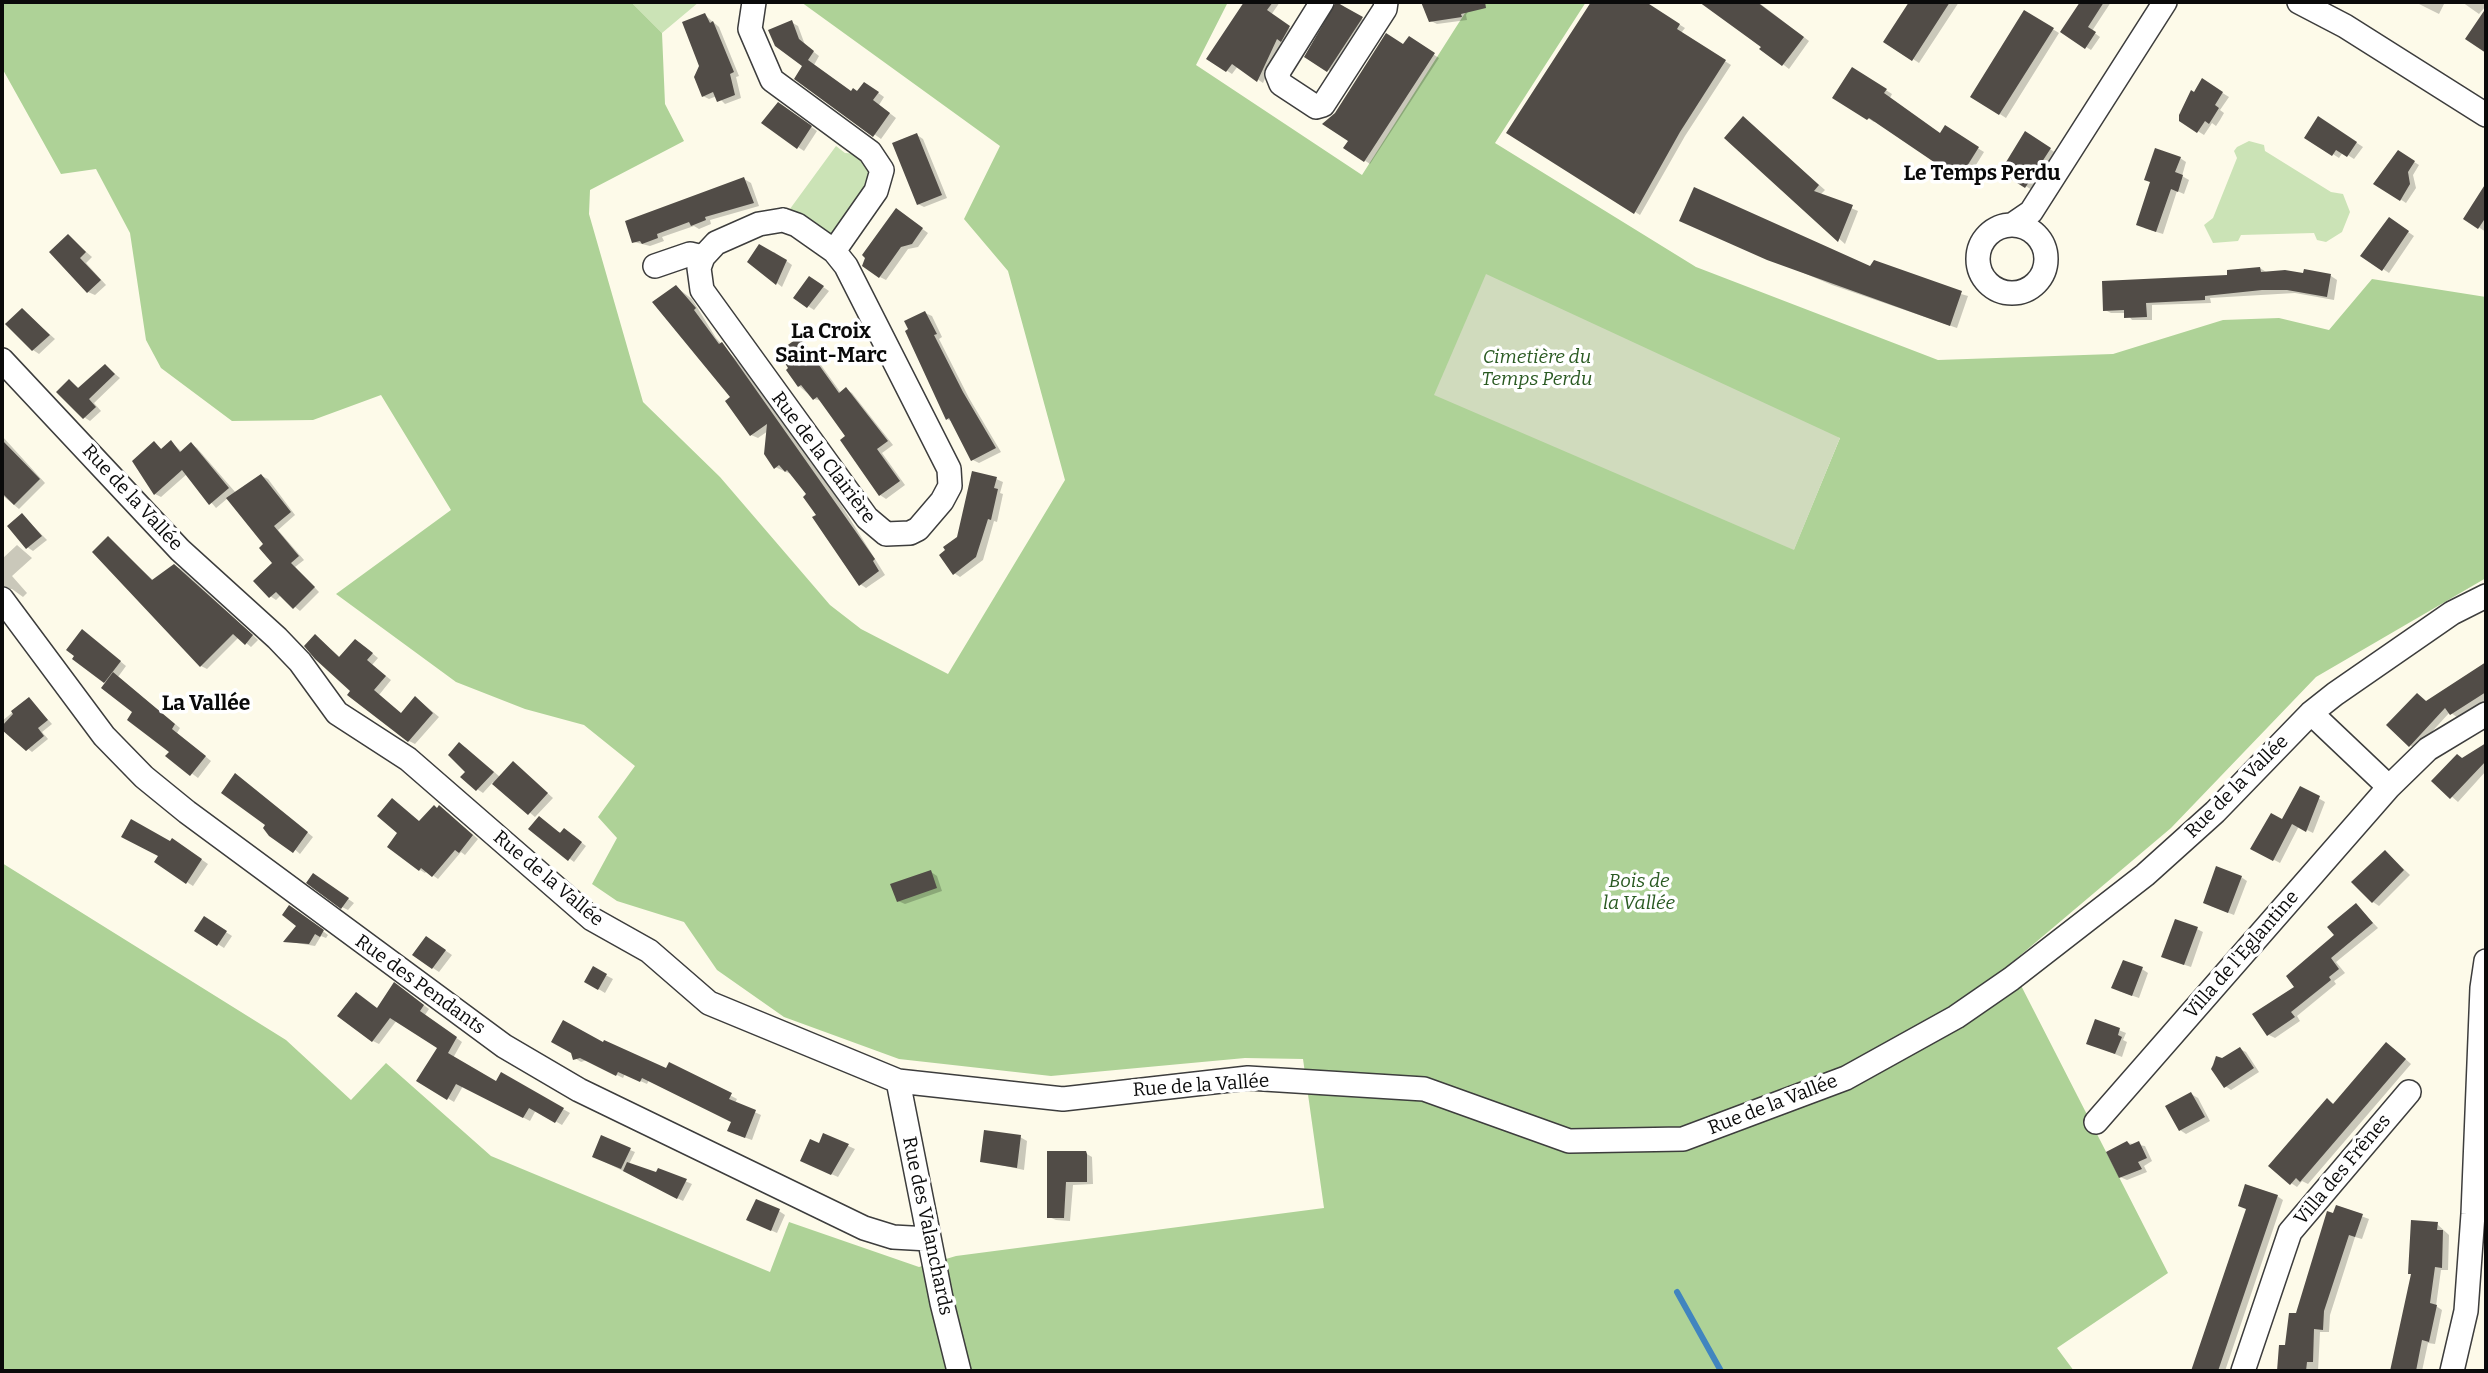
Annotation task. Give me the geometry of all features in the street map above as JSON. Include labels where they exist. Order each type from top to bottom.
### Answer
[{"type":"street","points":[[754,2],[750,29],[772,80],[870,152],[883,176],[876,191],[834,251]]},
{"type":"street","points":[[1322,2],[1277,74],[1281,84],[1316,107],[1323,105],[1387,2]]},
{"type":"street","points":[[2032,223],[2165,2]]},
{"type":"street","points":[[2299,2],[2345,26],[2483,115]]},
{"type":"street","name":"Rue de la Clairière","points":[[772,221],[790,222],[834,251],[851,275],[949,469],[950,486],[942,501],[918,529],[903,535],[886,534],[867,518],[707,300],[699,279],[703,257],[716,243],[772,221]]},
{"type":"street","points":[[2032,223],[2043,248],[2042,273],[2028,289],[2003,292],[1991,286],[1982,276],[1978,255],[1990,233],[2012,225],[2032,223]]},
{"type":"street","name":"Rue de la Clairière","points":[[655,266],[690,254],[703,257]]},
{"type":"street","name":"Rue de la Vallée","points":[[2,360],[180,550],[293,654],[337,713],[408,759],[592,919],[649,951],[709,1003],[898,1081],[1063,1098],[1248,1078],[1424,1089],[1569,1142],[1683,1139],[1846,1078],[1956,1017],[2011,979],[2145,876],[2215,813],[2311,713],[2452,613],[2486,596]]},
{"type":"street","name":"Rue des Pendants","points":[[2,599],[104,736],[144,777],[187,812],[504,1046],[579,1090],[864,1228],[893,1237],[929,1239]]},
{"type":"street","points":[[2311,713],[2389,787]]},
{"type":"street","name":"Villa de l'Eglantine","points":[[2096,1122],[2389,787],[2428,750],[2486,714]]},
{"type":"street","points":[[2452,1371],[2466,1311],[2473,1214],[2482,988],[2486,961]]},
{"type":"street","name":"Rue des Valanchards","points":[[898,1081],[929,1239],[959,1371]]},
{"type":"street","name":"Villa des Frênes","points":[[2243,1371],[2290,1232],[2409,1093]]},
{"type":"green space","name":"Bois de la Vallée","points":[[2,2],[631,2],[662,33],[665,104],[684,141],[590,190],[589,214],[643,402],[720,477],[830,605],[861,629],[948,674],[1065,480],[1008,271],[964,219],[1000,146],[801,2],[1228,2],[1196,65],[1362,175],[1472,2],[1586,2],[1495,143],[1696,267],[1938,360],[2113,354],[2223,320],[2279,318],[2329,330],[2372,279],[2486,297],[2486,578],[2316,677],[2171,828],[2010,964],[2168,1273],[2057,1348],[2074,1371],[2,1371],[2,863],[286,1040],[351,1100],[386,1063],[491,1156],[770,1272],[789,1222],[919,1267],[956,1256],[1324,1208],[1303,1059],[1245,1058],[1051,1076],[899,1059],[784,1017],[717,970],[684,922],[617,901],[592,884],[617,838],[598,817],[635,766],[584,725],[525,709],[456,682],[336,594],[451,510],[381,395],[313,420],[232,421],[161,368],[146,340],[130,233],[96,169],[61,174],[2,68]],"holes":[[[1435,394],[1840,438],[1794,549]]]},
{"type":"green space","points":[[631,2],[699,2],[662,33]]},
{"type":"green space","points":[[2249,141],[2264,145],[2265,151],[2331,192],[2343,194],[2350,212],[2342,232],[2326,242],[2317,240],[2314,233],[2241,235],[2238,241],[2213,243],[2204,225],[2213,218],[2237,158],[2234,151]]},
{"type":"green space","points":[[836,146],[845,153],[859,154],[870,164],[873,182],[838,231],[830,236],[787,213]]},
{"type":"green space","name":"Cimetière du Temps Perdu","points":[[1486,274],[1840,438],[1794,550],[1434,395]]},
{"type":"building","points":[[1244,2],[1273,2],[1267,10],[1290,26],[1281,42],[1277,39],[1257,82],[1232,64],[1226,72],[1206,59]]},
{"type":"building","points":[[1336,2],[1363,17],[1327,72],[1304,57]]},
{"type":"building","points":[[1421,2],[1485,2],[1486,8],[1461,14],[1462,17],[1429,22]]},
{"type":"building","points":[[1591,2],[1646,2],[1680,24],[1677,29],[1726,60],[1680,132],[1634,214],[1506,133]]},
{"type":"building","points":[[1699,2],[1757,2],[1804,37],[1782,66],[1759,49],[1761,47]]},
{"type":"building","points":[[1909,2],[1950,2],[1912,61],[1883,42]]},
{"type":"building","points":[[2080,2],[2104,2],[2088,27],[2096,32],[2085,49],[2060,32]]},
{"type":"building","points":[[2486,8],[2486,53],[2465,39]]},
{"type":"building","points":[[2024,10],[2054,28],[1999,115],[1970,97]]},
{"type":"building","points":[[705,13],[710,23],[713,21],[734,72],[730,74],[735,95],[717,102],[713,92],[702,97],[694,77],[699,66],[682,22]]},
{"type":"building","points":[[792,20],[799,39],[814,51],[808,60],[851,91],[853,88],[857,91],[864,82],[879,92],[873,100],[890,113],[873,137],[794,79],[802,66],[775,46],[768,30]]},
{"type":"building","points":[[1386,33],[1403,44],[1409,36],[1435,53],[1364,162],[1343,148],[1348,141],[1322,124],[1335,113]]},
{"type":"building","points":[[1852,67],[1887,89],[1884,93],[1940,133],[1945,125],[1979,147],[1959,179],[1869,118],[1867,120],[1832,98]]},
{"type":"building","points":[[2202,78],[2223,92],[2215,105],[2219,108],[2209,124],[2205,121],[2197,133],[2179,121],[2179,115],[2191,90],[2194,92]]},
{"type":"building","points":[[778,102],[812,126],[797,149],[761,123]]},
{"type":"building","points":[[1743,116],[1819,185],[1814,191],[1853,205],[1838,242],[1724,138]]},
{"type":"building","points":[[2318,116],[2357,142],[2347,157],[2336,150],[2332,156],[2304,138]]},
{"type":"building","points":[[2025,131],[2051,148],[2025,188],[2000,172]]},
{"type":"building","points":[[917,133],[942,195],[917,205],[892,143]]},
{"type":"building","points":[[2155,148],[2181,157],[2175,172],[2183,175],[2178,192],[2171,189],[2156,232],[2136,225],[2150,182],[2144,180]]},
{"type":"building","points":[[2398,150],[2415,161],[2408,172],[2410,184],[2400,201],[2373,184]]},
{"type":"building","points":[[744,177],[754,203],[705,217],[706,220],[691,226],[689,222],[657,234],[658,238],[642,244],[640,241],[632,243],[625,221]]},
{"type":"building","points":[[2486,183],[2486,217],[2478,229],[2463,219]]},
{"type":"building","points":[[1694,187],[1870,266],[1874,260],[1962,291],[1950,326],[1767,260],[1679,221]]},
{"type":"building","points":[[896,208],[923,228],[912,244],[901,247],[879,278],[862,266],[865,258],[862,255]]},
{"type":"building","points":[[2389,217],[2409,231],[2382,271],[2360,256]]},
{"type":"building","points":[[68,234],[86,252],[80,258],[101,280],[87,293],[49,252]]},
{"type":"building","points":[[759,244],[787,260],[776,285],[747,262]]},
{"type":"building","points":[[2260,267],[2261,272],[2285,270],[2303,273],[2304,269],[2331,274],[2327,297],[2287,290],[2262,290],[2205,296],[2205,300],[2146,303],[2147,317],[2124,318],[2124,310],[2103,311],[2102,281],[2227,275],[2227,270]]},
{"type":"building","points":[[809,276],[824,286],[807,308],[793,298]]},
{"type":"building","points":[[676,285],[696,308],[694,310],[719,344],[722,342],[875,559],[873,561],[879,571],[859,586],[812,517],[816,515],[803,497],[806,494],[787,470],[785,472],[779,465],[774,469],[764,454],[767,424],[750,436],[725,401],[730,397],[652,302]]},
{"type":"building","points":[[22,308],[50,335],[32,351],[5,324]]},
{"type":"building","points":[[925,311],[963,392],[996,448],[971,461],[949,418],[946,420],[905,331],[908,329],[904,321]]},
{"type":"building","points":[[799,337],[839,393],[846,387],[888,441],[877,449],[900,481],[879,496],[840,440],[845,436],[817,397],[813,400],[801,385],[798,387],[786,370],[788,368],[778,352]]},
{"type":"building","points":[[105,364],[115,374],[89,399],[96,407],[83,419],[56,392],[69,379],[78,388]]},
{"type":"building","points":[[2,440],[40,479],[14,505],[2,493]]},
{"type":"building","points":[[171,440],[180,452],[191,442],[229,488],[209,505],[182,470],[154,495],[132,461],[154,441],[161,449]]},
{"type":"building","points":[[972,471],[997,477],[994,488],[998,489],[991,520],[988,519],[976,557],[953,575],[939,555],[945,550],[943,547],[957,537]]},
{"type":"building","points":[[261,474],[291,512],[274,526],[299,556],[291,563],[315,587],[293,609],[276,592],[269,598],[253,581],[272,563],[259,548],[263,544],[226,498]]},
{"type":"building","points":[[22,513],[42,536],[26,549],[7,526]]},
{"type":"building","points":[[108,536],[152,580],[174,564],[253,635],[245,645],[233,634],[200,667],[92,552]]},
{"type":"building","points":[[82,629],[121,661],[104,683],[72,659],[74,656],[66,650]]},
{"type":"building","points":[[315,634],[339,657],[355,639],[373,653],[367,660],[386,676],[374,690],[401,713],[415,696],[433,713],[408,742],[347,695],[350,691],[315,659],[304,646]]},
{"type":"building","points":[[2486,662],[2486,692],[2450,715],[2445,708],[2409,747],[2386,725],[2417,693],[2426,701]]},
{"type":"building","points":[[113,672],[175,724],[172,729],[206,756],[190,776],[165,756],[169,752],[127,720],[132,712],[101,688]]},
{"type":"building","points":[[29,697],[48,720],[38,728],[44,736],[26,751],[2,730],[2,726],[13,714],[11,711]]},
{"type":"building","points":[[459,742],[494,772],[476,791],[460,777],[465,772],[448,755]]},
{"type":"building","points":[[2486,743],[2486,761],[2450,799],[2431,781],[2457,754],[2462,758]]},
{"type":"building","points":[[513,761],[548,793],[528,815],[492,784]]},
{"type":"building","points":[[235,773],[308,832],[293,853],[269,836],[263,828],[265,825],[221,793]]},
{"type":"building","points":[[2300,786],[2320,796],[2306,832],[2292,824],[2273,861],[2250,849],[2271,813],[2282,819]]},
{"type":"building","points":[[392,798],[419,821],[434,805],[437,808],[439,805],[473,835],[459,853],[455,850],[432,877],[421,868],[419,871],[387,847],[397,833],[377,816]]},
{"type":"building","points":[[539,816],[560,833],[564,828],[582,842],[568,861],[528,829]]},
{"type":"building","points":[[131,819],[170,841],[172,838],[202,859],[186,884],[154,862],[158,856],[121,837]]},
{"type":"building","points":[[2385,850],[2404,870],[2372,903],[2351,882]]},
{"type":"building","points":[[2216,866],[2242,876],[2228,913],[2203,903]]},
{"type":"building","points":[[931,870],[937,888],[897,902],[890,884]]},
{"type":"building","points":[[313,873],[349,898],[341,909],[306,883]]},
{"type":"building","points":[[2356,903],[2373,923],[2331,958],[2339,969],[2329,977],[2331,980],[2291,1012],[2295,1017],[2267,1036],[2252,1014],[2294,987],[2286,976],[2334,935],[2327,927]]},
{"type":"building","points":[[289,905],[324,930],[320,937],[315,934],[309,944],[283,942],[296,926],[282,915]]},
{"type":"building","points":[[204,916],[227,931],[217,946],[194,931]]},
{"type":"building","points":[[2175,919],[2198,927],[2184,965],[2161,957]]},
{"type":"building","points":[[426,936],[446,950],[432,969],[412,955]]},
{"type":"building","points":[[2123,960],[2143,967],[2132,996],[2111,988]]},
{"type":"building","points":[[593,966],[607,974],[598,990],[584,982]]},
{"type":"building","points":[[394,982],[424,1005],[420,1011],[457,1037],[448,1053],[496,1081],[501,1072],[564,1108],[555,1123],[529,1108],[523,1118],[456,1084],[447,1100],[416,1081],[437,1048],[390,1018],[372,1042],[337,1016],[356,992],[377,1008]]},
{"type":"building","points":[[2095,1019],[2120,1028],[2118,1035],[2122,1037],[2115,1054],[2086,1044]]},
{"type":"building","points":[[563,1020],[603,1042],[604,1040],[666,1068],[669,1062],[732,1093],[729,1099],[756,1110],[745,1138],[727,1131],[731,1122],[642,1078],[640,1082],[618,1072],[616,1076],[580,1058],[573,1060],[571,1053],[551,1042]]},
{"type":"building","points":[[2386,1042],[2406,1059],[2300,1182],[2296,1178],[2290,1185],[2268,1166],[2327,1098],[2333,1104]]},
{"type":"building","points":[[2240,1047],[2254,1068],[2224,1088],[2211,1069],[2216,1056],[2222,1058]]},
{"type":"building","points":[[2191,1092],[2205,1117],[2179,1131],[2165,1106]]},
{"type":"building","points":[[984,1130],[1021,1135],[1017,1168],[980,1162]]},
{"type":"building","points":[[823,1133],[849,1144],[831,1175],[800,1161],[810,1139],[819,1143]]},
{"type":"building","points":[[601,1135],[631,1148],[621,1169],[592,1157]]},
{"type":"building","points":[[2127,1141],[2130,1145],[2139,1141],[2147,1158],[2138,1162],[2142,1169],[2119,1178],[2106,1152]]},
{"type":"building","points":[[1047,1151],[1086,1151],[1087,1154],[1087,1182],[1066,1182],[1064,1218],[1047,1218]]},
{"type":"building","points":[[627,1162],[656,1172],[658,1168],[687,1179],[677,1199],[623,1171]]},
{"type":"building","points":[[2245,1184],[2278,1195],[2218,1371],[2191,1371],[2246,1209],[2238,1206]]},
{"type":"building","points":[[756,1199],[780,1209],[771,1231],[746,1220]]},
{"type":"building","points":[[2336,1205],[2363,1214],[2355,1237],[2349,1235],[2324,1311],[2323,1330],[2314,1329],[2313,1362],[2307,1362],[2306,1371],[2277,1371],[2279,1345],[2285,1345],[2289,1313],[2296,1313],[2327,1211],[2333,1213]]},
{"type":"building","points":[[2411,1220],[2438,1222],[2437,1230],[2443,1230],[2442,1268],[2435,1267],[2430,1303],[2437,1305],[2429,1342],[2422,1340],[2416,1371],[2390,1371],[2411,1274],[2408,1274]]},
{"type":"waterway","points":[[1677,1292],[1721,1371]]},
{"type":"district","name":"Le Temps Perdu","points":[[1982,174]]},
{"type":"district","name":"La Croix Saint-Marc","points":[[831,344]]},
{"type":"district","name":"La Vallée","points":[[206,704]]}]
